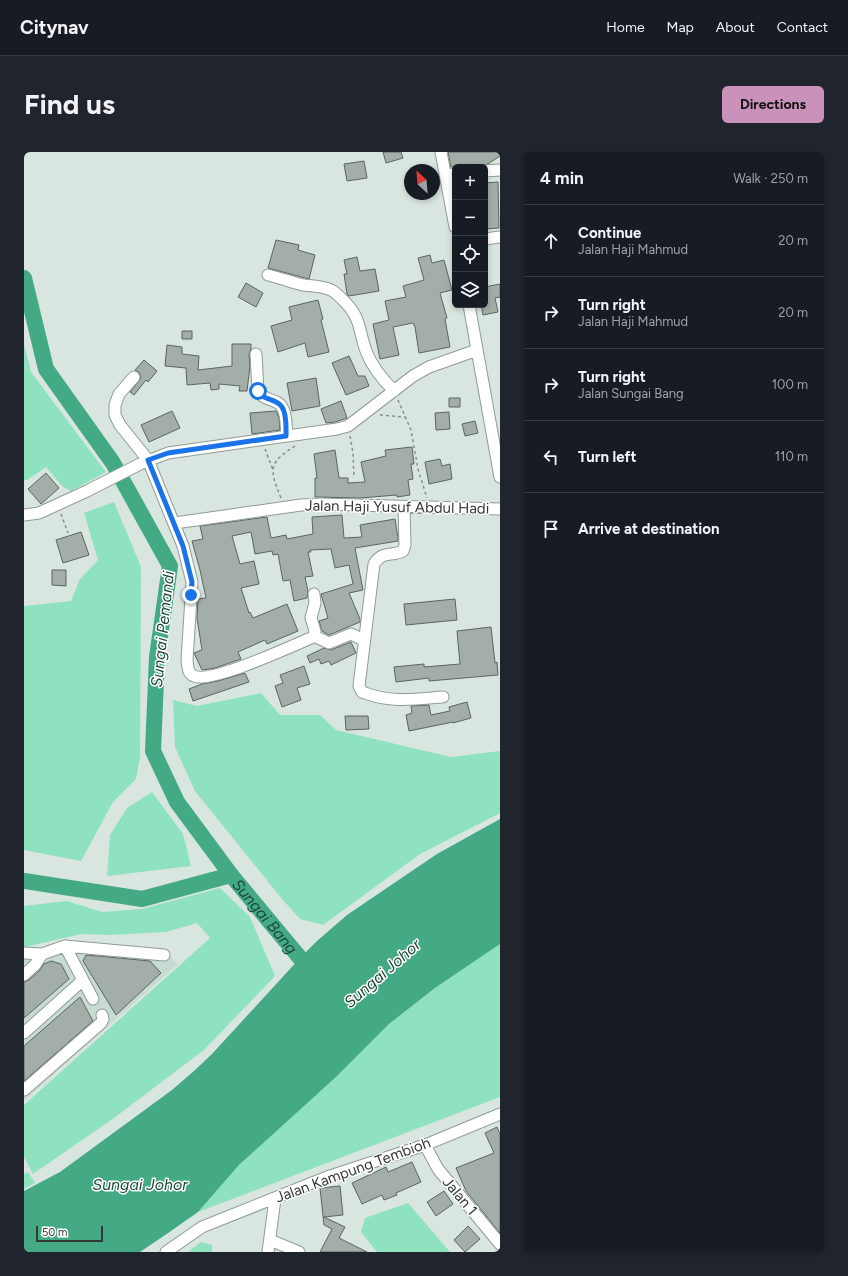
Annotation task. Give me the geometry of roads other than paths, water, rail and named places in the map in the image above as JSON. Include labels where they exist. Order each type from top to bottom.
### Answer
[{"type":"street","points":[[441,152],[450,174],[452,200]]},
{"type":"street","points":[[488,171],[500,170]]},
{"type":"street","points":[[488,239],[500,237]]},
{"type":"street","points":[[268,275],[304,285],[332,290],[349,306],[355,315],[371,362],[394,391]]},
{"type":"street","points":[[470,308],[500,476]]},
{"type":"street","points":[[24,515],[39,514],[144,462],[168,453],[348,426],[413,376],[429,367],[477,350]]},
{"type":"street","points":[[256,354],[258,391],[262,396],[277,402],[282,406],[284,411],[286,436]]},
{"type":"street","points":[[134,377],[119,394],[115,404],[115,415],[144,462],[175,523],[183,546],[192,582],[187,660],[188,671],[193,676],[201,678],[231,671],[314,636],[329,643],[351,634],[364,640]]},
{"type":"street","name":"Jalan Haji Yusuf Abdul Hadi","points":[[175,523],[285,507],[320,504],[500,509]]},
{"type":"street","points":[[404,507],[405,545],[403,551],[398,554],[385,554],[378,557],[374,564],[358,683],[362,692],[387,699],[406,700],[443,697]]},
{"type":"street","points":[[314,594],[315,603],[311,618],[315,631],[314,636]]},
{"type":"street","points":[[65,946],[93,999]]},
{"type":"street","points":[[24,953],[42,954],[65,946],[164,955]]},
{"type":"street","points":[[24,975],[35,965],[42,954]]},
{"type":"street","points":[[24,1033],[83,980]]},
{"type":"street","points":[[24,1090],[101,1023],[103,1019],[102,1015]]},
{"type":"street","name":"Jalan Kampung Tembioh","points":[[166,1252],[202,1228],[327,1176],[424,1145],[500,1114]]},
{"type":"street","name":"Jalan 1","points":[[424,1145],[438,1169],[500,1244]]},
{"type":"street","points":[[268,1252],[275,1198]]},
{"type":"street","points":[[270,1240],[299,1252]]},
{"type":"water","name":"Sungai Johor","points":[[500,819],[500,944],[435,988],[389,1024],[336,1077],[239,1165],[198,1212],[140,1252],[24,1252],[24,1191],[60,1172],[172,1090],[212,1054],[317,941],[347,915],[437,854]]},
{"type":"waterway","name":"Sungai Pemandi","points":[[24,278],[46,369],[113,463],[170,566],[157,657],[153,751],[177,802],[231,875]]},
{"type":"waterway","name":"Sungai Bang","points":[[24,881],[142,899],[231,875],[300,958],[316,972]]}]
